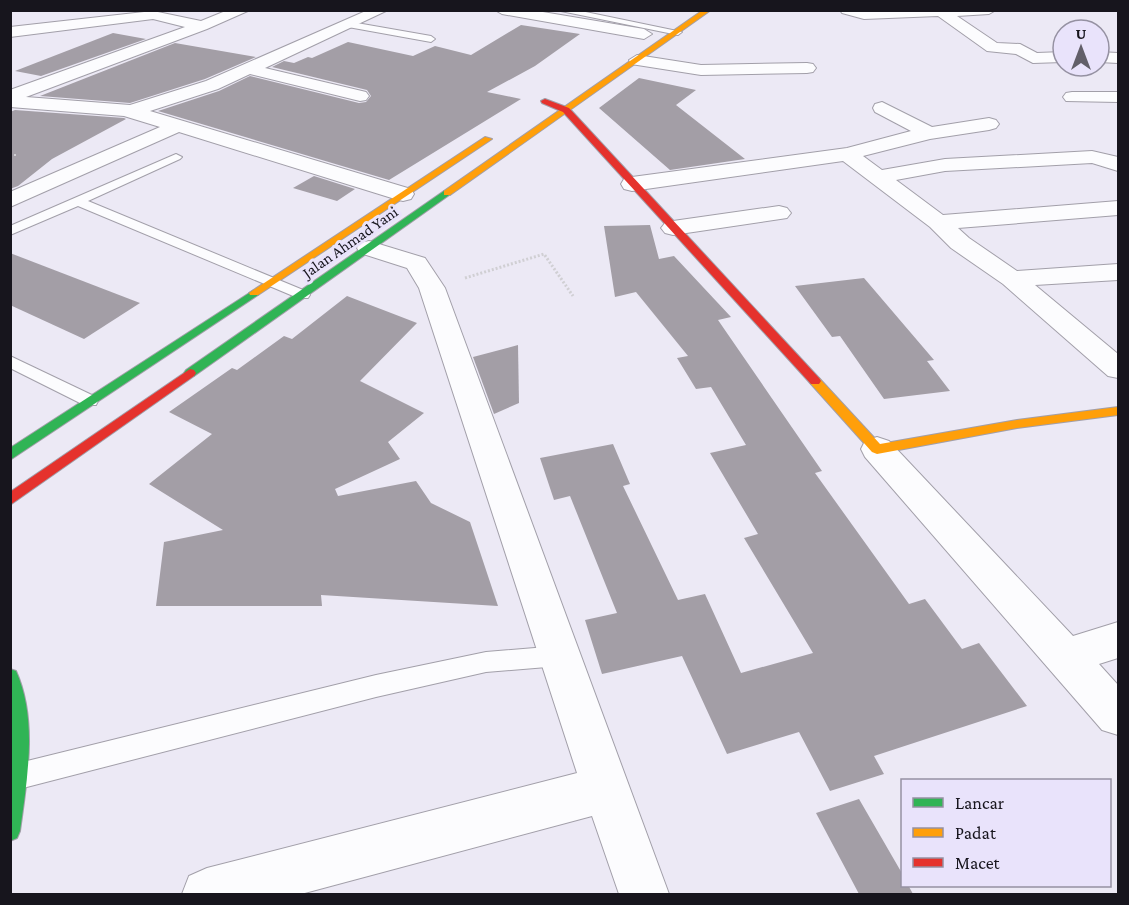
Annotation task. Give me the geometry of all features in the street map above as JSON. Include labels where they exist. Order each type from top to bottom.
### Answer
[{"type":"main road","name":"Jalan Ahmad Yani","points":[[624,47],[650,26],[691,22],[708,10]]},
{"type":"main road","name":"Jalan Ahmad Yani","points":[[10,500],[638,60],[675,22]]},
{"type":"main road","points":[[545,101],[566,110],[877,449],[1017,424],[1119,411]]},
{"type":"main road","name":"Jalan Ahmad Yani","points":[[10,455],[498,132]]},
{"type":"main road","points":[[10,677],[19,704],[18,777],[10,831]]},
{"type":"street","points":[[10,32],[153,15],[173,10]]},
{"type":"street","points":[[10,96],[243,10]]},
{"type":"street","points":[[132,111],[212,85],[381,10]]},
{"type":"street","points":[[502,10],[650,26]]},
{"type":"street","points":[[847,10],[864,15],[990,10]]},
{"type":"street","points":[[940,12],[993,48],[1020,49],[1033,58],[1051,57]]},
{"type":"street","points":[[153,15],[202,26]]},
{"type":"street","points":[[638,60],[667,68],[699,72],[807,68]]},
{"type":"street","points":[[250,69],[360,96]]},
{"type":"street","points":[[1072,97],[1119,97]]},
{"type":"street","points":[[10,101],[132,111],[403,194]]},
{"type":"street","points":[[882,108],[929,133]]},
{"type":"street","points":[[632,184],[847,154],[929,133],[989,124]]},
{"type":"street","points":[[10,200],[180,125]]},
{"type":"street","points":[[847,154],[938,222],[960,243],[1012,279],[1119,369]]},
{"type":"street","points":[[878,177],[945,165],[1092,157],[1107,159],[1119,165]]},
{"type":"street","points":[[938,222],[1119,208]]},
{"type":"street","points":[[673,228],[779,213]]},
{"type":"street","points":[[369,248],[416,263],[432,288],[644,894]]},
{"type":"street","points":[[1012,279],[1119,272]]},
{"type":"street","points":[[877,449],[1119,715]]},
{"type":"street","points":[[1066,657],[1119,640]]},
{"type":"street","points":[[207,894],[606,789]]},
{"type":"lane","points":[[560,10],[650,26]]},
{"type":"lane","points":[[606,10],[650,26]]},
{"type":"lane","points":[[351,25],[431,39]]},
{"type":"lane","points":[[10,231],[176,157]]},
{"type":"lane","points":[[78,201],[303,295]]},
{"type":"lane","points":[[10,361],[90,401]]},
{"type":"lane","points":[[18,777],[210,726],[398,681],[486,662],[559,656]]},
{"type":"path","points":[[10,155],[18,155]]},
{"type":"path","points":[[432,288],[544,254],[573,296]]},
{"type":"building","points":[[521,25],[580,34],[535,66],[487,92],[521,99],[389,180],[158,111],[219,91],[250,76],[359,103],[366,102],[371,96],[367,90],[272,67],[284,61],[294,63],[308,57],[312,58],[348,42],[413,56],[435,46],[471,55]]},
{"type":"building","points":[[113,33],[146,39],[41,76],[15,71]]},
{"type":"building","points":[[175,43],[256,57],[205,79],[130,103],[40,96]]},
{"type":"building","points":[[639,78],[696,90],[676,105],[745,159],[670,170],[599,108]]},
{"type":"building","points":[[15,110],[126,119],[52,159],[18,186],[10,189],[10,112]]},
{"type":"building","points":[[314,176],[355,189],[337,201],[293,188]]},
{"type":"building","points":[[650,225],[659,259],[674,256],[731,317],[718,320],[822,471],[815,473],[909,604],[925,599],[962,649],[979,643],[1027,706],[874,756],[884,774],[830,791],[799,732],[727,754],[682,656],[602,674],[585,620],[617,613],[570,496],[554,500],[540,458],[613,444],[630,484],[623,486],[678,600],[705,594],[741,673],[813,653],[744,538],[758,534],[710,453],[746,445],[711,387],[696,389],[677,358],[688,356],[636,292],[615,297],[604,226]]},
{"type":"building","points":[[10,253],[140,303],[84,339],[10,305]]},
{"type":"building","points":[[864,278],[934,360],[927,361],[950,391],[884,399],[840,336],[832,337],[795,286]]},
{"type":"building","points":[[347,296],[417,323],[360,381],[424,413],[388,442],[400,459],[335,489],[338,496],[416,481],[431,503],[470,522],[498,606],[321,595],[322,606],[156,606],[164,542],[223,530],[149,484],[212,434],[169,412],[232,368],[237,370],[284,336],[292,339]]},
{"type":"building","points":[[518,345],[519,403],[494,414],[473,357]]},
{"type":"building","points":[[859,799],[901,872],[901,887],[909,887],[913,894],[859,894],[816,813]]},
{"type":"traffic: fast","points":[[190,373],[447,193]]},
{"type":"traffic: fast","points":[[10,455],[254,293]]},
{"type":"traffic: fast","points":[[10,677],[19,704],[18,777],[10,831]]},
{"type":"traffic: slow","points":[[447,193],[708,10]]},
{"type":"traffic: slow","points":[[254,293],[488,139]]},
{"type":"traffic: slow","points":[[815,381],[877,449],[1017,424],[1118,411]]},
{"type":"traffic: jam","points":[[545,101],[566,110],[815,381]]},
{"type":"traffic: jam","points":[[10,500],[190,373]]}]
